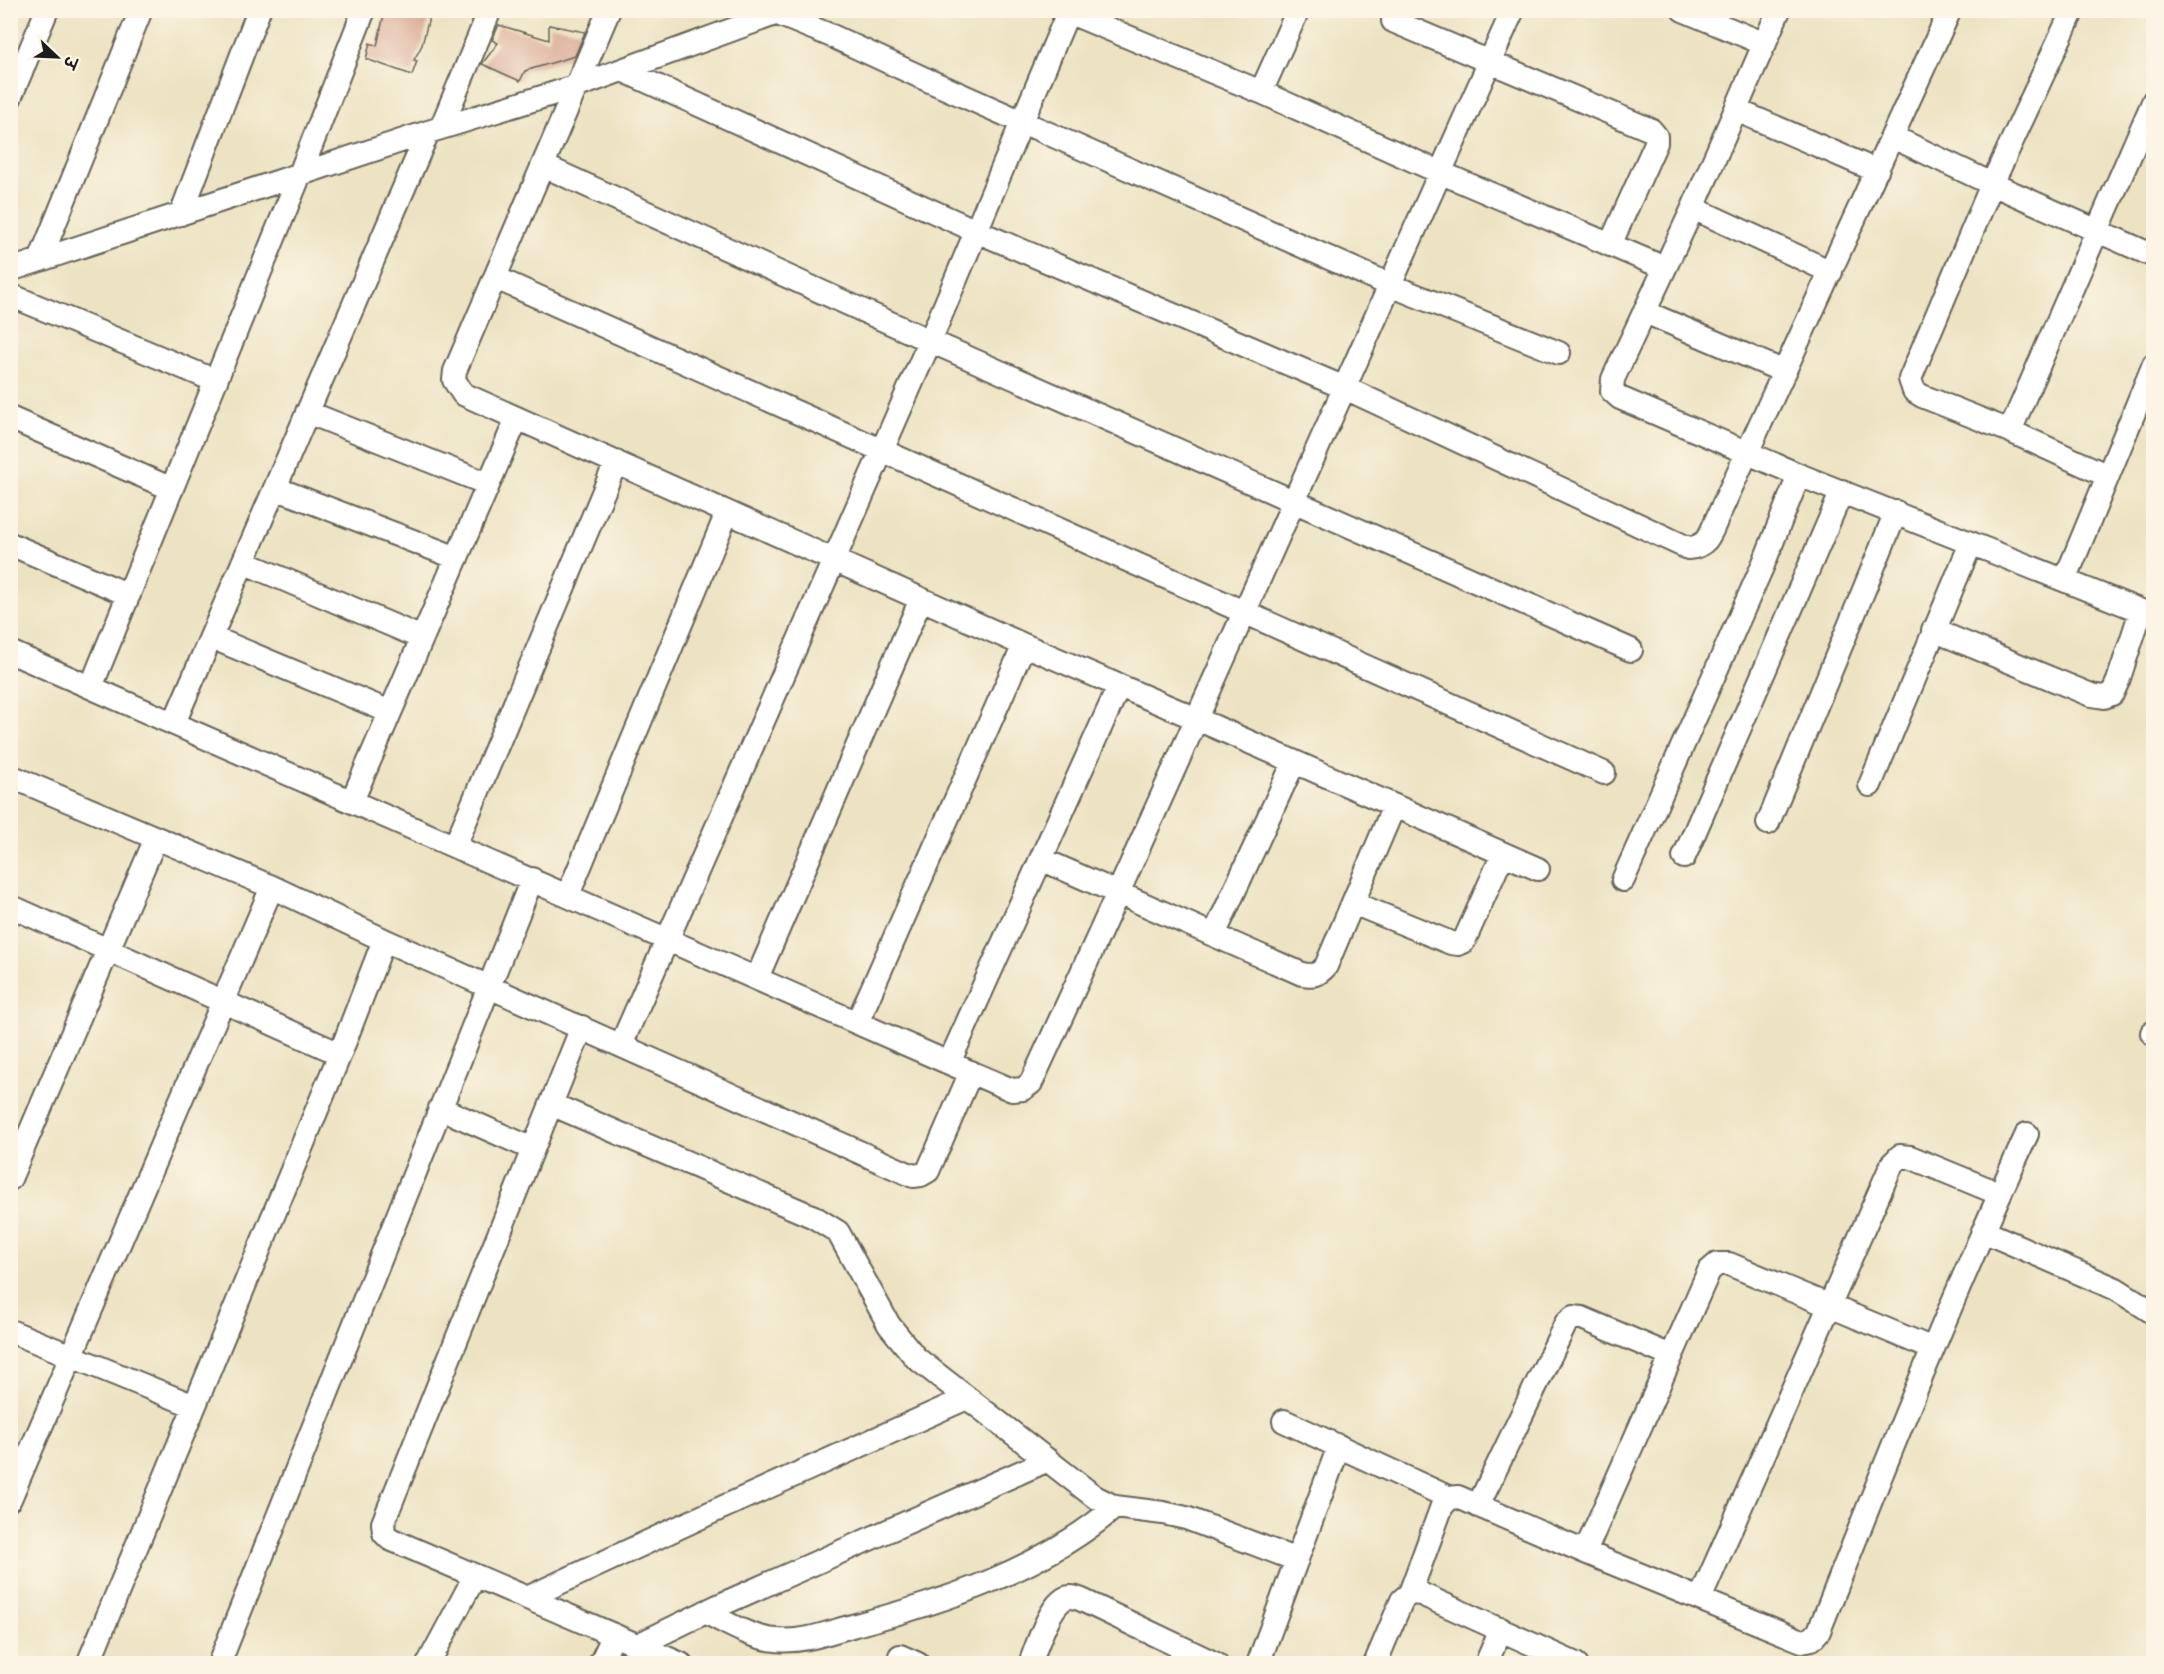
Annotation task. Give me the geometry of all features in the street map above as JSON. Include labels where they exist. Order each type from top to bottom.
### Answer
[{"type":"street","points":[[10,98],[47,10]]},
{"type":"street","points":[[40,260],[141,10]]},
{"type":"street","points":[[181,214],[259,10]]},
{"type":"street","points":[[91,687],[300,174],[364,10]]},
{"type":"street","points":[[174,723],[308,412],[490,10]]},
{"type":"street","points":[[609,10],[455,371],[454,380],[463,394],[921,600],[1538,869]]},
{"type":"street","points":[[1261,92],[1299,10]]},
{"type":"street","points":[[10,652],[949,1063],[1012,1090],[1023,1089],[1031,1083],[1119,893],[1513,10]]},
{"type":"street","points":[[1683,10],[1765,44]]},
{"type":"street","points":[[1779,10],[1693,208],[1613,379],[1612,391],[1620,398],[1798,475],[2147,613],[2112,694],[2104,697],[2091,695],[1933,630]]},
{"type":"street","points":[[622,70],[976,231],[1345,388],[1688,548],[1698,547],[1705,542],[1950,10]]},
{"type":"street","points":[[2073,10],[1992,184],[1910,379],[1914,390],[1922,396],[2010,430],[2108,476]]},
{"type":"street","points":[[621,1045],[930,341],[1066,11],[1261,92],[1439,172],[1665,268]]},
{"type":"street","points":[[10,270],[434,130],[578,86],[782,12],[1390,285],[1559,353]]},
{"type":"street","points":[[1393,21],[1651,130],[1656,136],[1656,143],[1610,245]]},
{"type":"street","points":[[2010,430],[2154,100]]},
{"type":"street","points":[[1736,110],[1877,171]]},
{"type":"street","points":[[1893,137],[2154,256]]},
{"type":"street","points":[[543,166],[930,341],[1631,650]]},
{"type":"street","points":[[1693,208],[1831,272]]},
{"type":"street","points":[[496,278],[1604,773]]},
{"type":"street","points":[[10,295],[216,381]]},
{"type":"street","points":[[1645,312],[1785,372]]},
{"type":"street","points":[[2065,580],[2154,364]]},
{"type":"street","points":[[308,412],[488,484]]},
{"type":"street","points":[[10,418],[172,489]]},
{"type":"street","points":[[352,801],[517,418]]},
{"type":"street","points":[[455,846],[616,462]]},
{"type":"street","points":[[1623,880],[1763,565],[1798,475]]},
{"type":"street","points":[[275,488],[457,558]]},
{"type":"street","points":[[1684,857],[1842,491]]},
{"type":"street","points":[[1768,823],[1896,512]]},
{"type":"street","points":[[568,895],[727,513]]},
{"type":"street","points":[[1870,785],[1971,543]]},
{"type":"street","points":[[10,544],[129,595]]},
{"type":"street","points":[[243,562],[422,638]]},
{"type":"street","points":[[757,978],[921,600]]},
{"type":"street","points":[[211,638],[390,712]]},
{"type":"street","points":[[857,1023],[1024,645]]},
{"type":"street","points":[[949,1063],[1119,686]]},
{"type":"street","points":[[1214,935],[1293,762]]},
{"type":"street","points":[[10,776],[272,887],[384,940],[913,1176],[928,1171],[971,1072]]},
{"type":"street","points":[[1041,859],[1302,974],[1312,976],[1319,974],[1326,966],[1394,806]]},
{"type":"street","points":[[10,1179],[156,838]]},
{"type":"street","points":[[1353,903],[1458,944],[1464,941],[1503,854]]},
{"type":"street","points":[[219,1664],[532,879]]},
{"type":"street","points":[[10,1499],[272,887]]},
{"type":"street","points":[[10,906],[339,1053]]},
{"type":"street","points":[[88,1664],[384,940]]},
{"type":"street","points":[[582,1027],[383,1523],[384,1533],[390,1539],[681,1664]]},
{"type":"street","points":[[552,1104],[814,1217],[838,1232],[890,1325],[916,1358],[1095,1497],[1115,1507],[1186,1518],[1297,1560]]},
{"type":"street","points":[[440,1108],[533,1149]]},
{"type":"street","points":[[1284,1421],[1450,1498],[1458,1497],[1802,1641],[1812,1639],[1819,1631],[1933,1349],[2027,1134]]},
{"type":"street","points":[[1700,1599],[1892,1164],[1900,1156],[1910,1157],[2000,1194]]},
{"type":"street","points":[[1983,1231],[2116,1289],[2154,1312]]},
{"type":"street","points":[[1585,1552],[1709,1271],[1717,1264],[1729,1264],[1933,1349]]},
{"type":"street","points":[[1478,1506],[1566,1323],[1573,1317],[1582,1318],[1671,1356]]},
{"type":"street","points":[[10,1331],[194,1407]]},
{"type":"street","points":[[527,1598],[967,1398]]},
{"type":"street","points":[[1258,1664],[1339,1446]]},
{"type":"street","points":[[638,1645],[705,1612],[1048,1460]]},
{"type":"street","points":[[1375,1664],[1402,1600],[1410,1593],[1442,1506],[1450,1498]]},
{"type":"street","points":[[705,1612],[759,1638],[798,1641],[905,1612],[1008,1574],[1067,1543],[1092,1527],[1115,1507]]},
{"type":"street","points":[[428,1664],[475,1576]]},
{"type":"street","points":[[1410,1593],[1421,1594],[1576,1664]]},
{"type":"street","points":[[1030,1664],[1054,1608],[1064,1599],[1071,1597],[1084,1601],[1216,1664]]},
{"type":"street","points":[[1486,1664],[1501,1629]]},
{"type":"street","points":[[600,1664],[614,1635]]},
{"type":"building","points":[[385,10],[431,10],[422,45],[414,60],[417,61],[412,75],[366,59],[370,43],[377,46]]},
{"type":"building","points":[[499,25],[549,40],[549,25],[585,32],[575,56],[525,71],[520,81],[482,64],[498,43],[492,40]]}]
